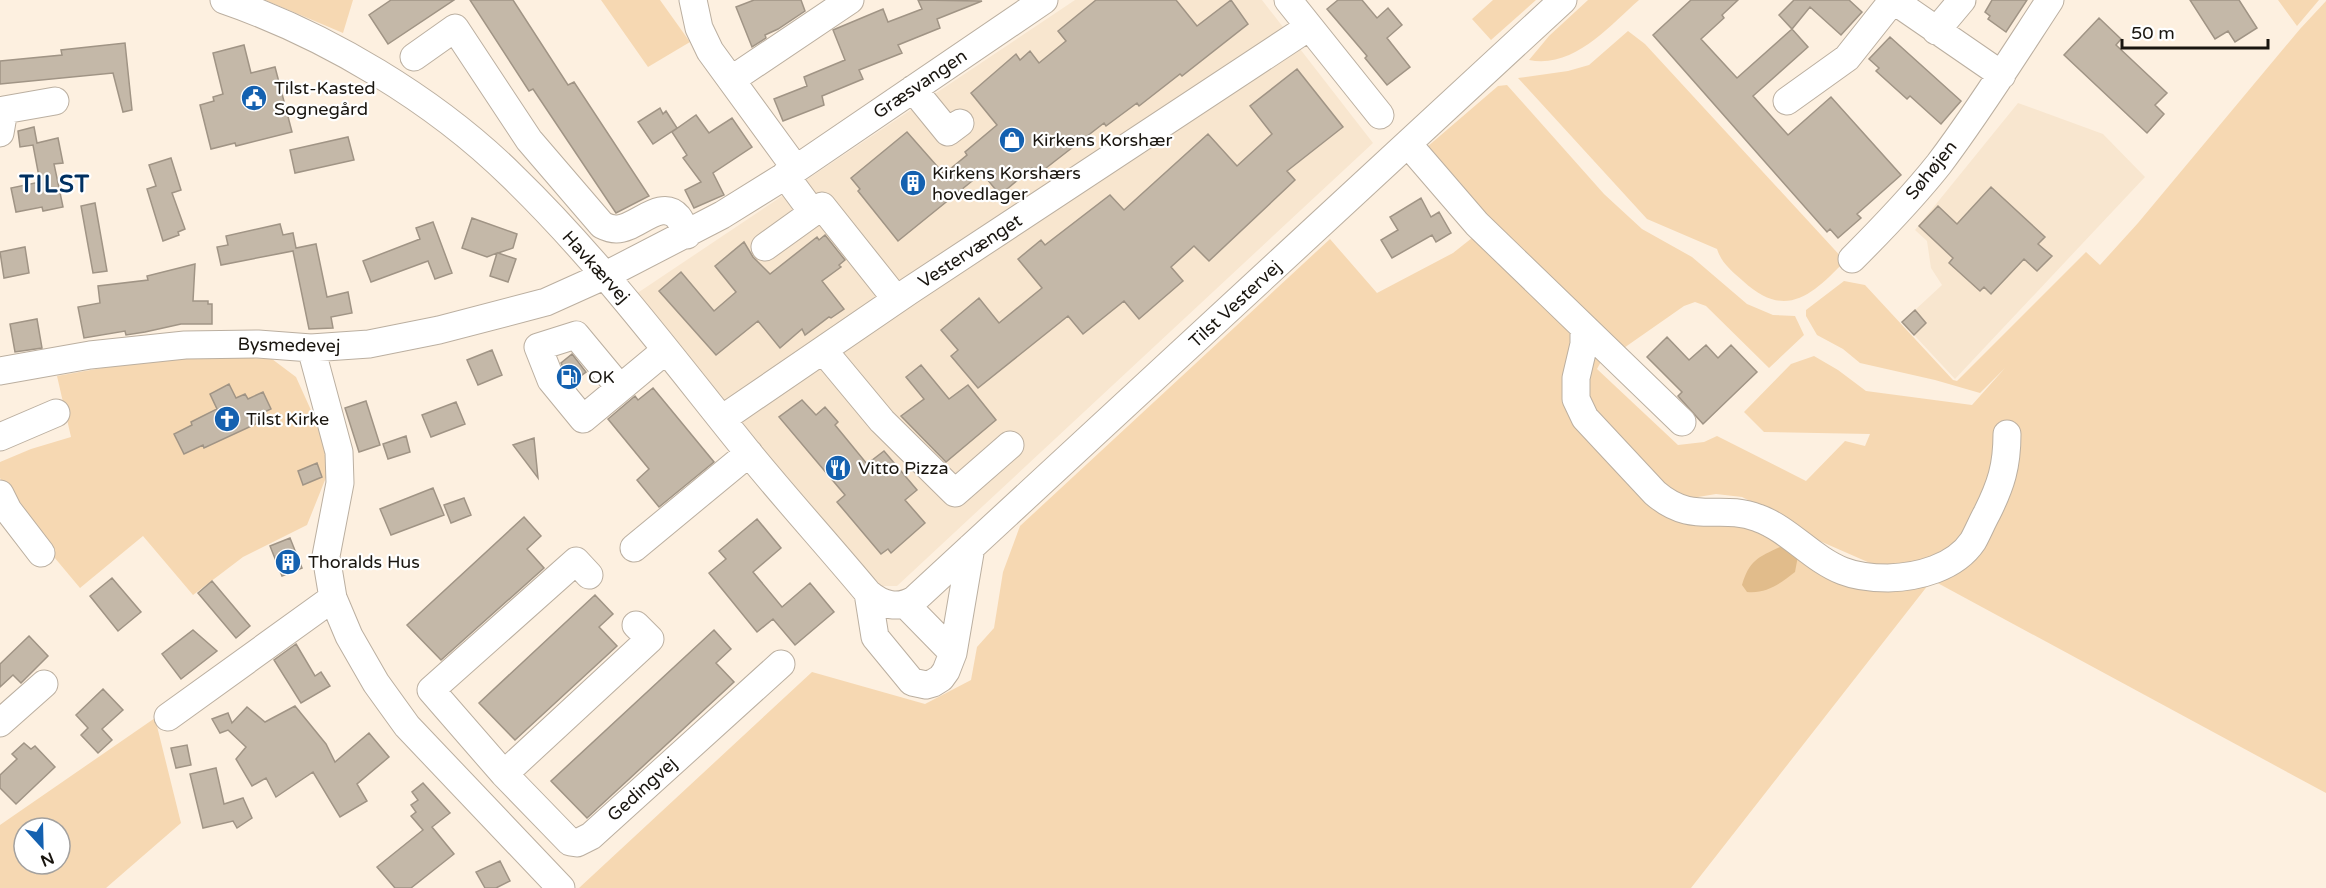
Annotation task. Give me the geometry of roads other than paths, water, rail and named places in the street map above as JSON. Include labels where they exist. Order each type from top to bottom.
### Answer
[{"type":"street","name":"Havkærvej","points":[[224,0],[327,44],[395,84],[462,133],[511,175],[606,275],[749,453],[868,592],[882,603],[905,604]]},
{"type":"street","points":[[693,0],[699,28],[710,51],[791,172],[813,213]]},
{"type":"street","points":[[731,80],[850,0]]},
{"type":"street","name":"Græsvangen","points":[[606,275],[722,215],[791,172],[1044,0]]},
{"type":"street","points":[[1288,0],[1380,115]]},
{"type":"street","name":"Tilst Vestervej","points":[[905,604],[915,599],[1563,0]]},
{"type":"street","points":[[1787,101],[1847,58],[1893,0],[2002,75]]},
{"type":"street","points":[[1936,31],[1962,0]]},
{"type":"street","name":"Søhøjen","points":[[1852,260],[1888,223],[1938,164],[2002,75],[2050,0]]},
{"type":"street","name":"Vestervænget","points":[[722,419],[897,299],[1309,27]]},
{"type":"street","name":"Havkærvej","points":[[414,57],[455,28],[529,140],[602,225],[615,230],[627,228],[655,212],[667,211],[677,216],[687,234]]},
{"type":"street","points":[[913,89],[948,132],[960,123]]},
{"type":"street","points":[[0,133],[4,110],[55,101]]},
{"type":"street","points":[[1408,144],[1477,225],[1682,422]]},
{"type":"street","points":[[765,247],[822,206],[897,299]]},
{"type":"street","name":"Bysmedevej","points":[[0,371],[90,355],[184,345],[258,344],[311,348],[369,344],[439,330],[546,302],[606,275]]},
{"type":"street","points":[[1584,328],[1584,344],[1575,378],[1576,399],[1585,418],[1655,493],[1666,503],[1686,511],[1748,514],[1760,518],[1821,559],[1855,575],[1898,578],[1928,573],[1954,558],[1972,543],[2001,486],[2007,458],[2007,434]]},
{"type":"street","points":[[311,348],[339,452],[340,483],[326,556],[333,598],[348,636],[376,683],[407,726],[561,888]]},
{"type":"street","points":[[620,388],[666,350]]},
{"type":"street","points":[[823,350],[882,421],[926,467],[955,492],[1010,445]]},
{"type":"street","points":[[0,437],[56,413]]},
{"type":"street","points":[[634,548],[749,453]]},
{"type":"street","points":[[0,494],[8,510],[41,553]]},
{"type":"street","points":[[868,592],[875,637],[907,677],[919,685],[926,685],[941,678],[953,653],[971,547]]},
{"type":"street","name":"Gedingvej","points":[[589,575],[576,561],[431,690],[500,769],[570,842],[577,843],[584,840],[781,664]]},
{"type":"street","points":[[168,717],[333,598]]},
{"type":"street","points":[[905,604],[953,653]]},
{"type":"street","points":[[467,790],[500,769],[650,639],[636,625]]},
{"type":"street","points":[[0,723],[44,684]]},
{"type":"place","name":"Tilst-Kasted Sognegård","points":[[254,98]]},
{"type":"place","name":"Kirkens Korshær","points":[[1012,140]]},
{"type":"place","name":"Kirkens Korshærs hovedlager","points":[[913,183]]},
{"type":"place","name":"OK","points":[[569,377]]},
{"type":"place","name":"Tilst Kirke","points":[[227,419]]},
{"type":"place","name":"Vitto Pizza","points":[[838,468]]},
{"type":"place","name":"Thoralds Hus","points":[[288,562]]},
{"type":"district","name":"TILST","points":[[55,184]]}]
